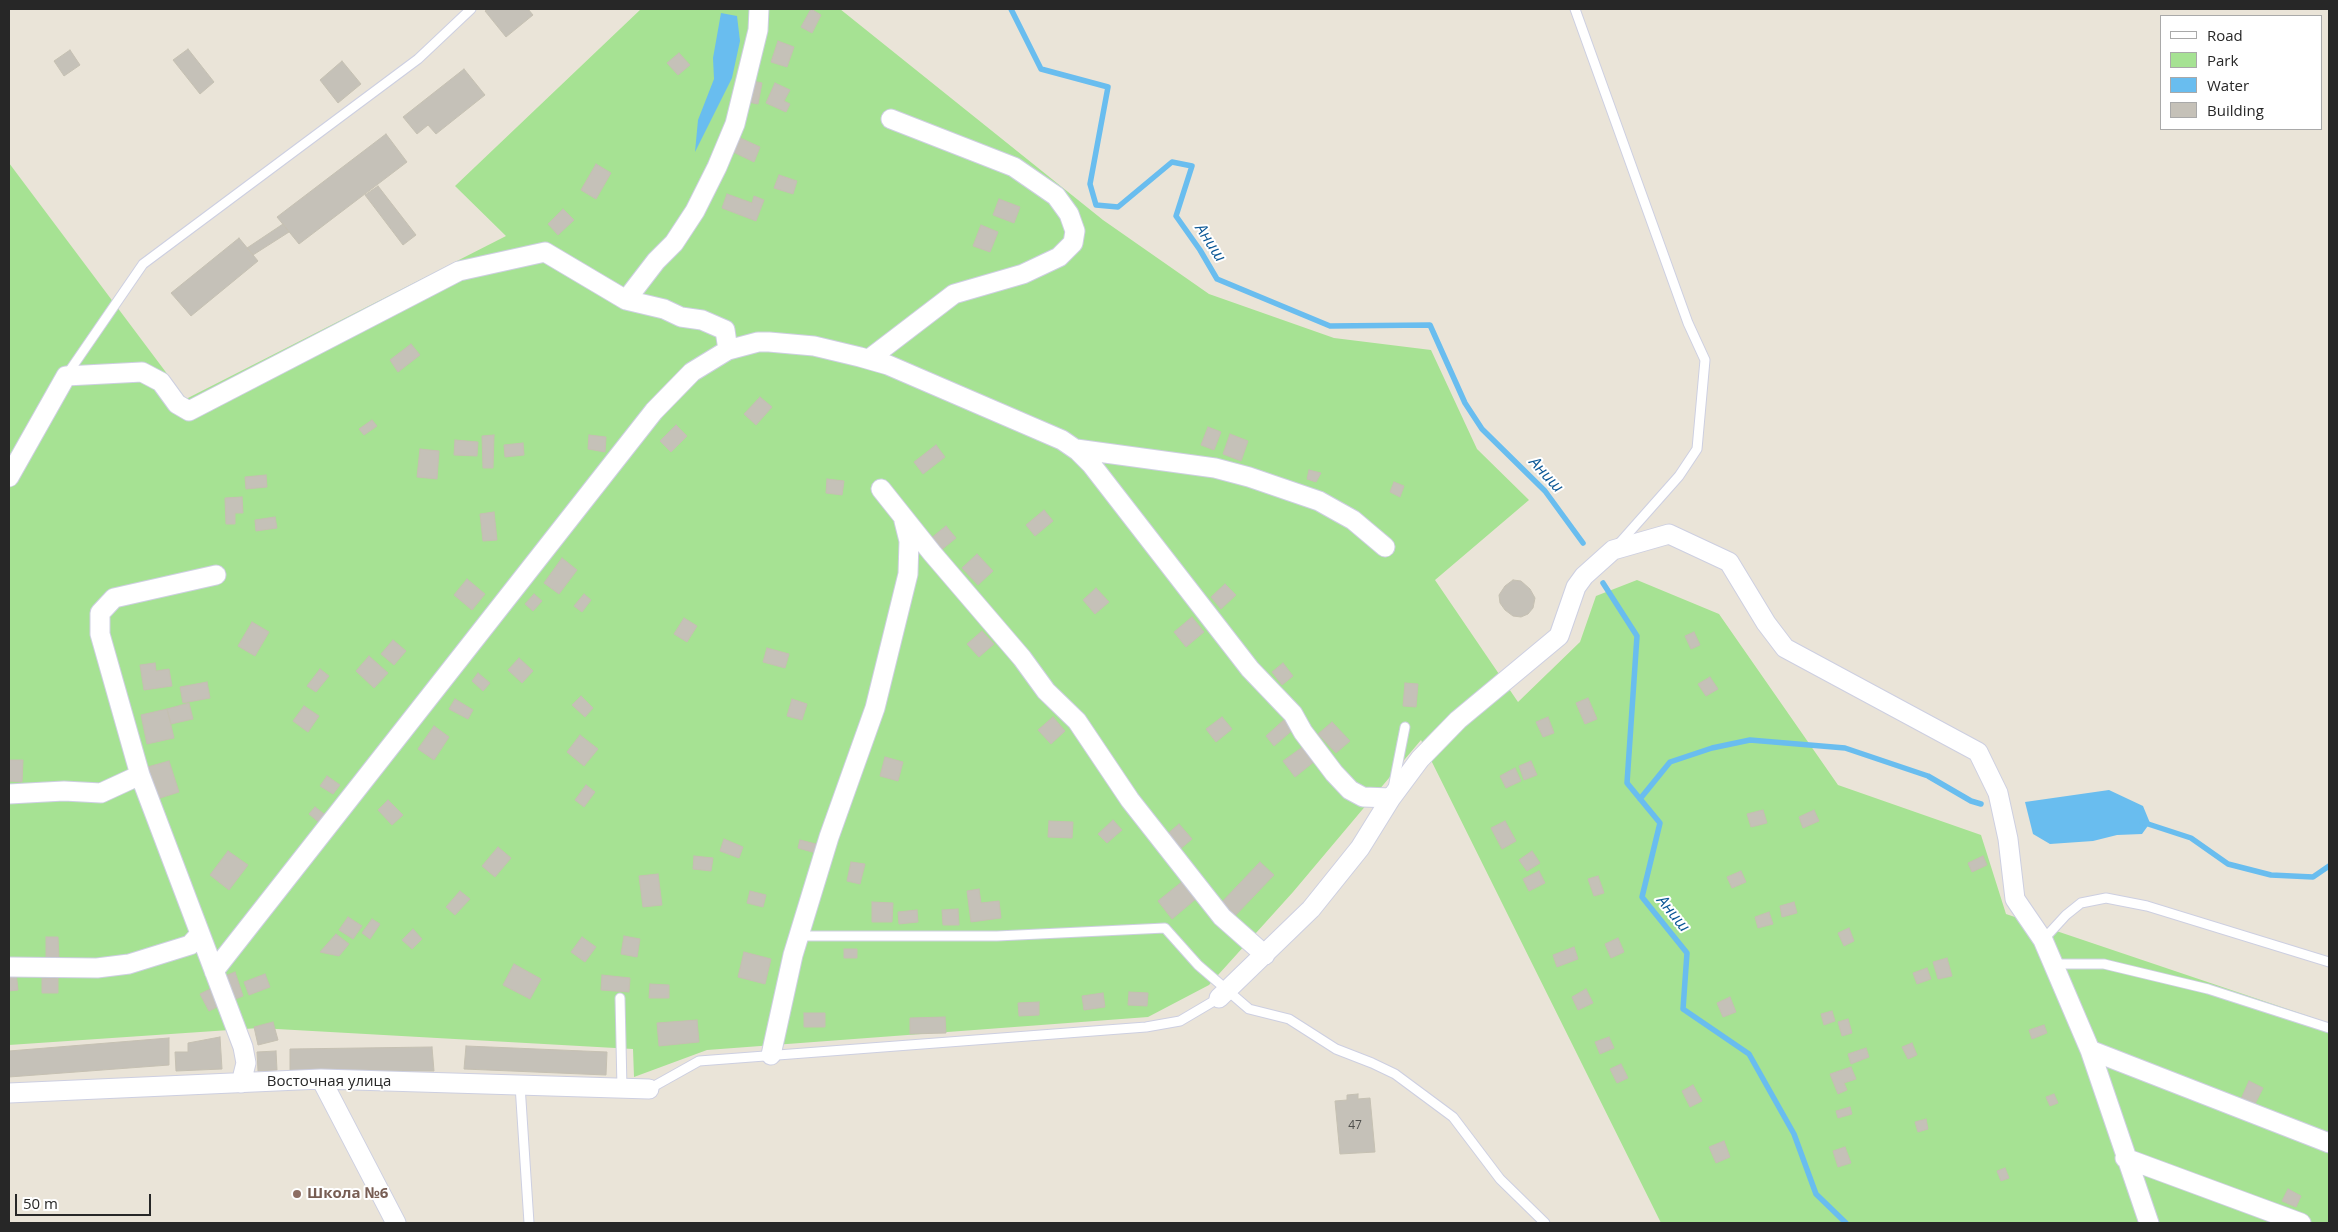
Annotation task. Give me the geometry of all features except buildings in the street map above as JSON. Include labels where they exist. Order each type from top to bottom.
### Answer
[{"type":"street","points":[[626,300],[656,260],[674,243],[695,212],[717,167],[735,124],[758,30],[759,9]]},
{"type":"street","points":[[869,359],[954,294],[1023,274],[1059,257],[1072,243],[1075,230],[1069,214],[1056,196],[1014,167],[891,119]]},
{"type":"street","points":[[9,477],[66,376],[142,372],[161,382],[178,404],[189,410],[459,271],[544,252],[584,273],[626,300],[664,309],[681,317],[702,320],[726,330],[728,350]]},
{"type":"street","points":[[214,971],[654,411],[692,372],[728,350],[758,342],[814,346],[888,365],[1062,440],[1076,449],[1091,464],[1250,668],[1293,714],[1308,740],[1334,773],[1350,790],[1363,797],[1391,798]]},
{"type":"street","points":[[1076,449],[1215,468],[1249,477],[1319,501],[1353,520],[1384,547]]},
{"type":"street","points":[[881,490],[1022,658],[1046,691],[1077,721],[1130,800],[1222,917],[1265,955]]},
{"type":"street","points":[[771,1055],[799,936],[829,837],[878,699],[908,574],[909,542],[903,518]]},
{"type":"street","points":[[1223,994],[1311,909],[1360,848],[1391,798],[1420,760],[1458,720],[1560,636],[1576,587],[1584,576],[1613,550],[1669,534],[1730,562],[1766,624],[1785,648],[1978,752],[1998,793],[2008,839],[2015,899],[2043,940],[2090,1050],[2125,1158],[2149,1223]]},
{"type":"street","points":[[216,575],[114,598],[100,613],[100,634],[140,775],[243,1047],[246,1063],[241,1083]]},
{"type":"street","points":[[9,794],[64,791],[101,793],[140,775]]},
{"type":"street","points":[[9,967],[97,968],[129,964],[190,945],[200,934]]},
{"type":"street","points":[[2090,1050],[2329,1143]]},
{"type":"street","points":[[321,1079],[396,1223]]},
{"type":"street","name":"Восточная улица","points":[[9,1093],[321,1079],[649,1088]]},
{"type":"street","points":[[2125,1158],[2302,1223]]},
{"type":"lane","points":[[66,376],[143,264],[418,59],[471,9]]},
{"type":"lane","points":[[1576,9],[1688,323],[1705,360],[1696,449],[1679,476],[1613,550]]},
{"type":"lane","points":[[1391,798],[1405,727]]},
{"type":"lane","points":[[2043,940],[2066,915],[2081,903],[2106,898],[2147,906],[2329,962]]},
{"type":"lane","points":[[799,936],[997,936],[1165,928],[1223,994],[1248,1009],[1289,1019],[1336,1049],[1395,1074],[1452,1117],[1500,1179],[1545,1223]]},
{"type":"lane","points":[[2054,964],[2104,964],[2208,989],[2329,1028]]},
{"type":"lane","points":[[649,1088],[699,1061],[1146,1027],[1180,1021],[1223,994]]},
{"type":"lane","points":[[620,998],[622,1088]]},
{"type":"lane","points":[[520,1085],[529,1223]]},
{"type":"green space","points":[[641,9],[840,9],[1103,220],[1209,294],[1334,338],[1431,350],[1477,449],[1529,500],[1435,580],[1518,702],[1580,642],[1596,596],[1637,580],[1719,614],[1838,785],[1981,835],[2006,914],[2329,1023],[2329,1223],[1661,1223],[1421,740],[1293,892],[1209,985],[1148,1017],[707,1050],[634,1077],[633,1049],[259,1028],[9,1045],[9,163],[186,399],[506,236],[455,186]]},
{"type":"water","points":[[721,13],[737,16],[740,41],[732,78],[695,152],[698,120],[714,79],[713,58]]},
{"type":"water","points":[[2109,790],[2143,806],[2150,823],[2142,834],[2117,835],[2093,841],[2050,844],[2033,834],[2025,802]]},
{"type":"waterway","name":"Аниш","points":[[1011,9],[1041,69],[1108,87],[1090,184],[1096,205],[1118,207],[1172,162],[1192,166],[1176,216],[1200,250],[1217,279],[1330,326],[1430,325],[1465,403],[1482,429],[1545,491],[1583,543]]},
{"type":"waterway","name":"Аниш","points":[[1603,583],[1637,636],[1627,783],[1660,823],[1642,897],[1687,953],[1683,1009],[1749,1054],[1794,1134],[1816,1194],[1846,1223]]},
{"type":"waterway","points":[[1640,799],[1670,762],[1712,748],[1750,740],[1845,748],[1928,776],[1971,801],[1981,804]]},
{"type":"waterway","points":[[2142,822],[2191,838],[2228,864],[2271,875],[2313,877],[2329,866]]},
{"type":"place","name":"Школа №6","points":[[297,1194]]}]
